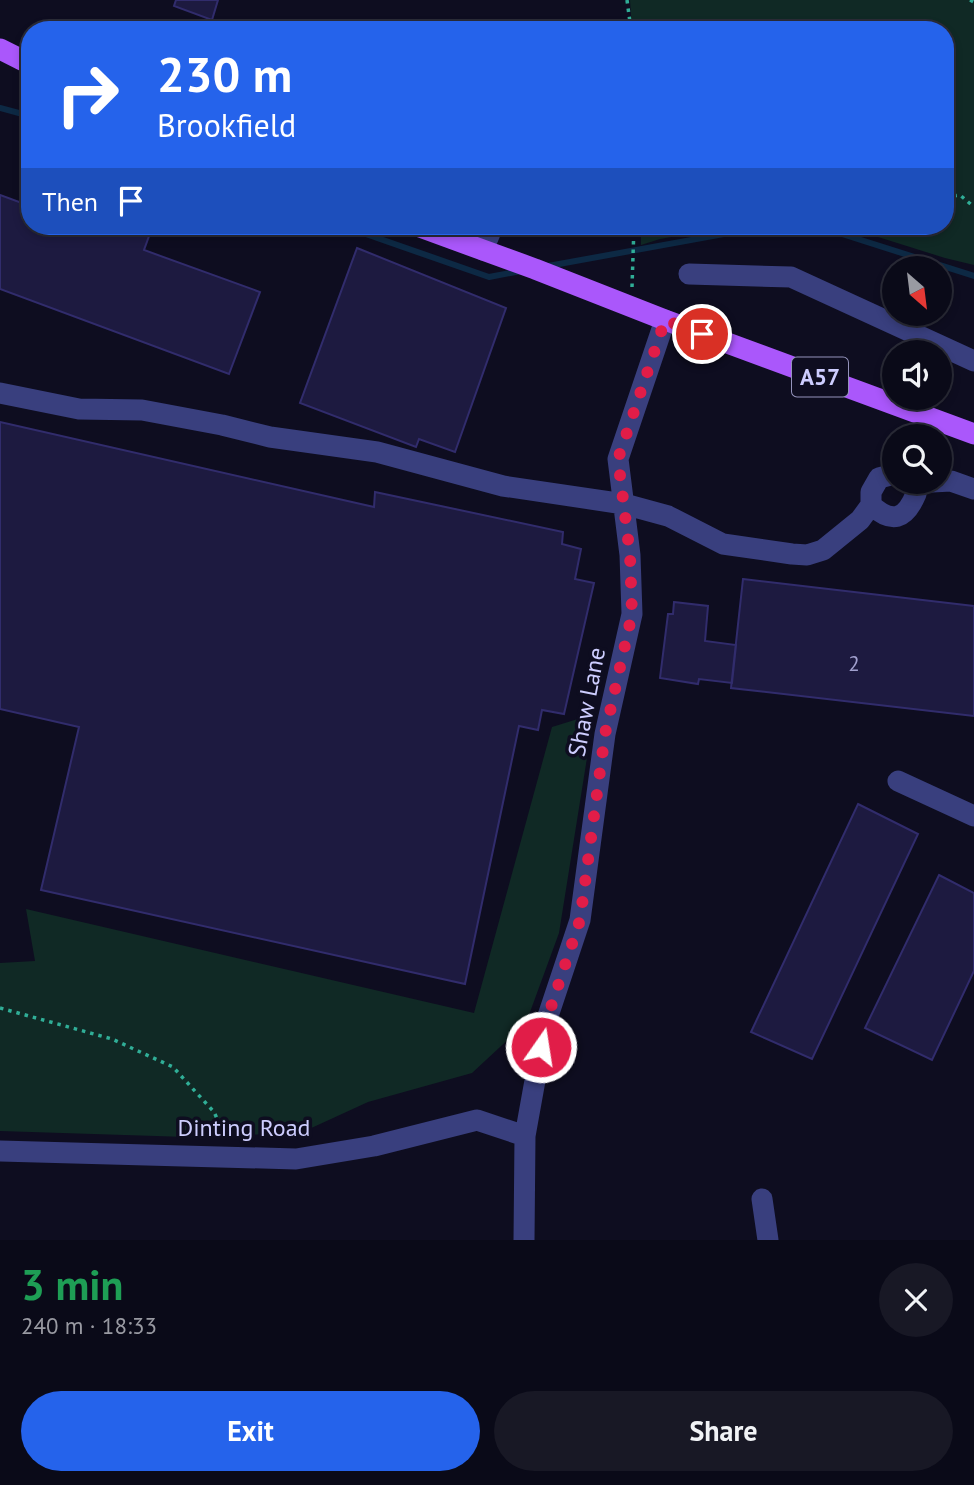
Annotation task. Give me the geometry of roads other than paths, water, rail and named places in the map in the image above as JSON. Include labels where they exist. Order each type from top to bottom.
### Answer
[{"type":"main road","points":[[0,49],[21,60]]},
{"type":"main road","name":"A57","points":[[442,235],[974,434]]},
{"type":"street","points":[[483,250],[490,235]]},
{"type":"street","points":[[689,274],[791,277],[974,361]]},
{"type":"street","name":"Shaw Lane","points":[[524,1240],[525,1136],[545,1025],[580,920],[605,734],[632,614],[630,555],[618,459],[665,320]]},
{"type":"street","points":[[0,393],[79,409],[142,410],[270,437],[377,452],[503,486],[624,504],[668,516],[723,544],[807,555],[823,550],[860,520],[871,505],[871,492],[879,478],[882,478]]},
{"type":"street","points":[[952,481],[974,489]]},
{"type":"street","points":[[871,505],[883,516],[901,515],[909,509],[916,494]]},
{"type":"street","points":[[898,781],[974,816]]},
{"type":"street","name":"Dinting Road","points":[[0,1151],[296,1159],[374,1146],[477,1120],[525,1136]]},
{"type":"street","points":[[762,1199],[768,1240]]},
{"type":"waterway","points":[[0,108],[21,114]]},
{"type":"waterway","points":[[369,235],[489,277],[521,271]]},
{"type":"waterway","points":[[548,266],[718,235]]},
{"type":"waterway","points":[[845,235],[974,276]]}]
